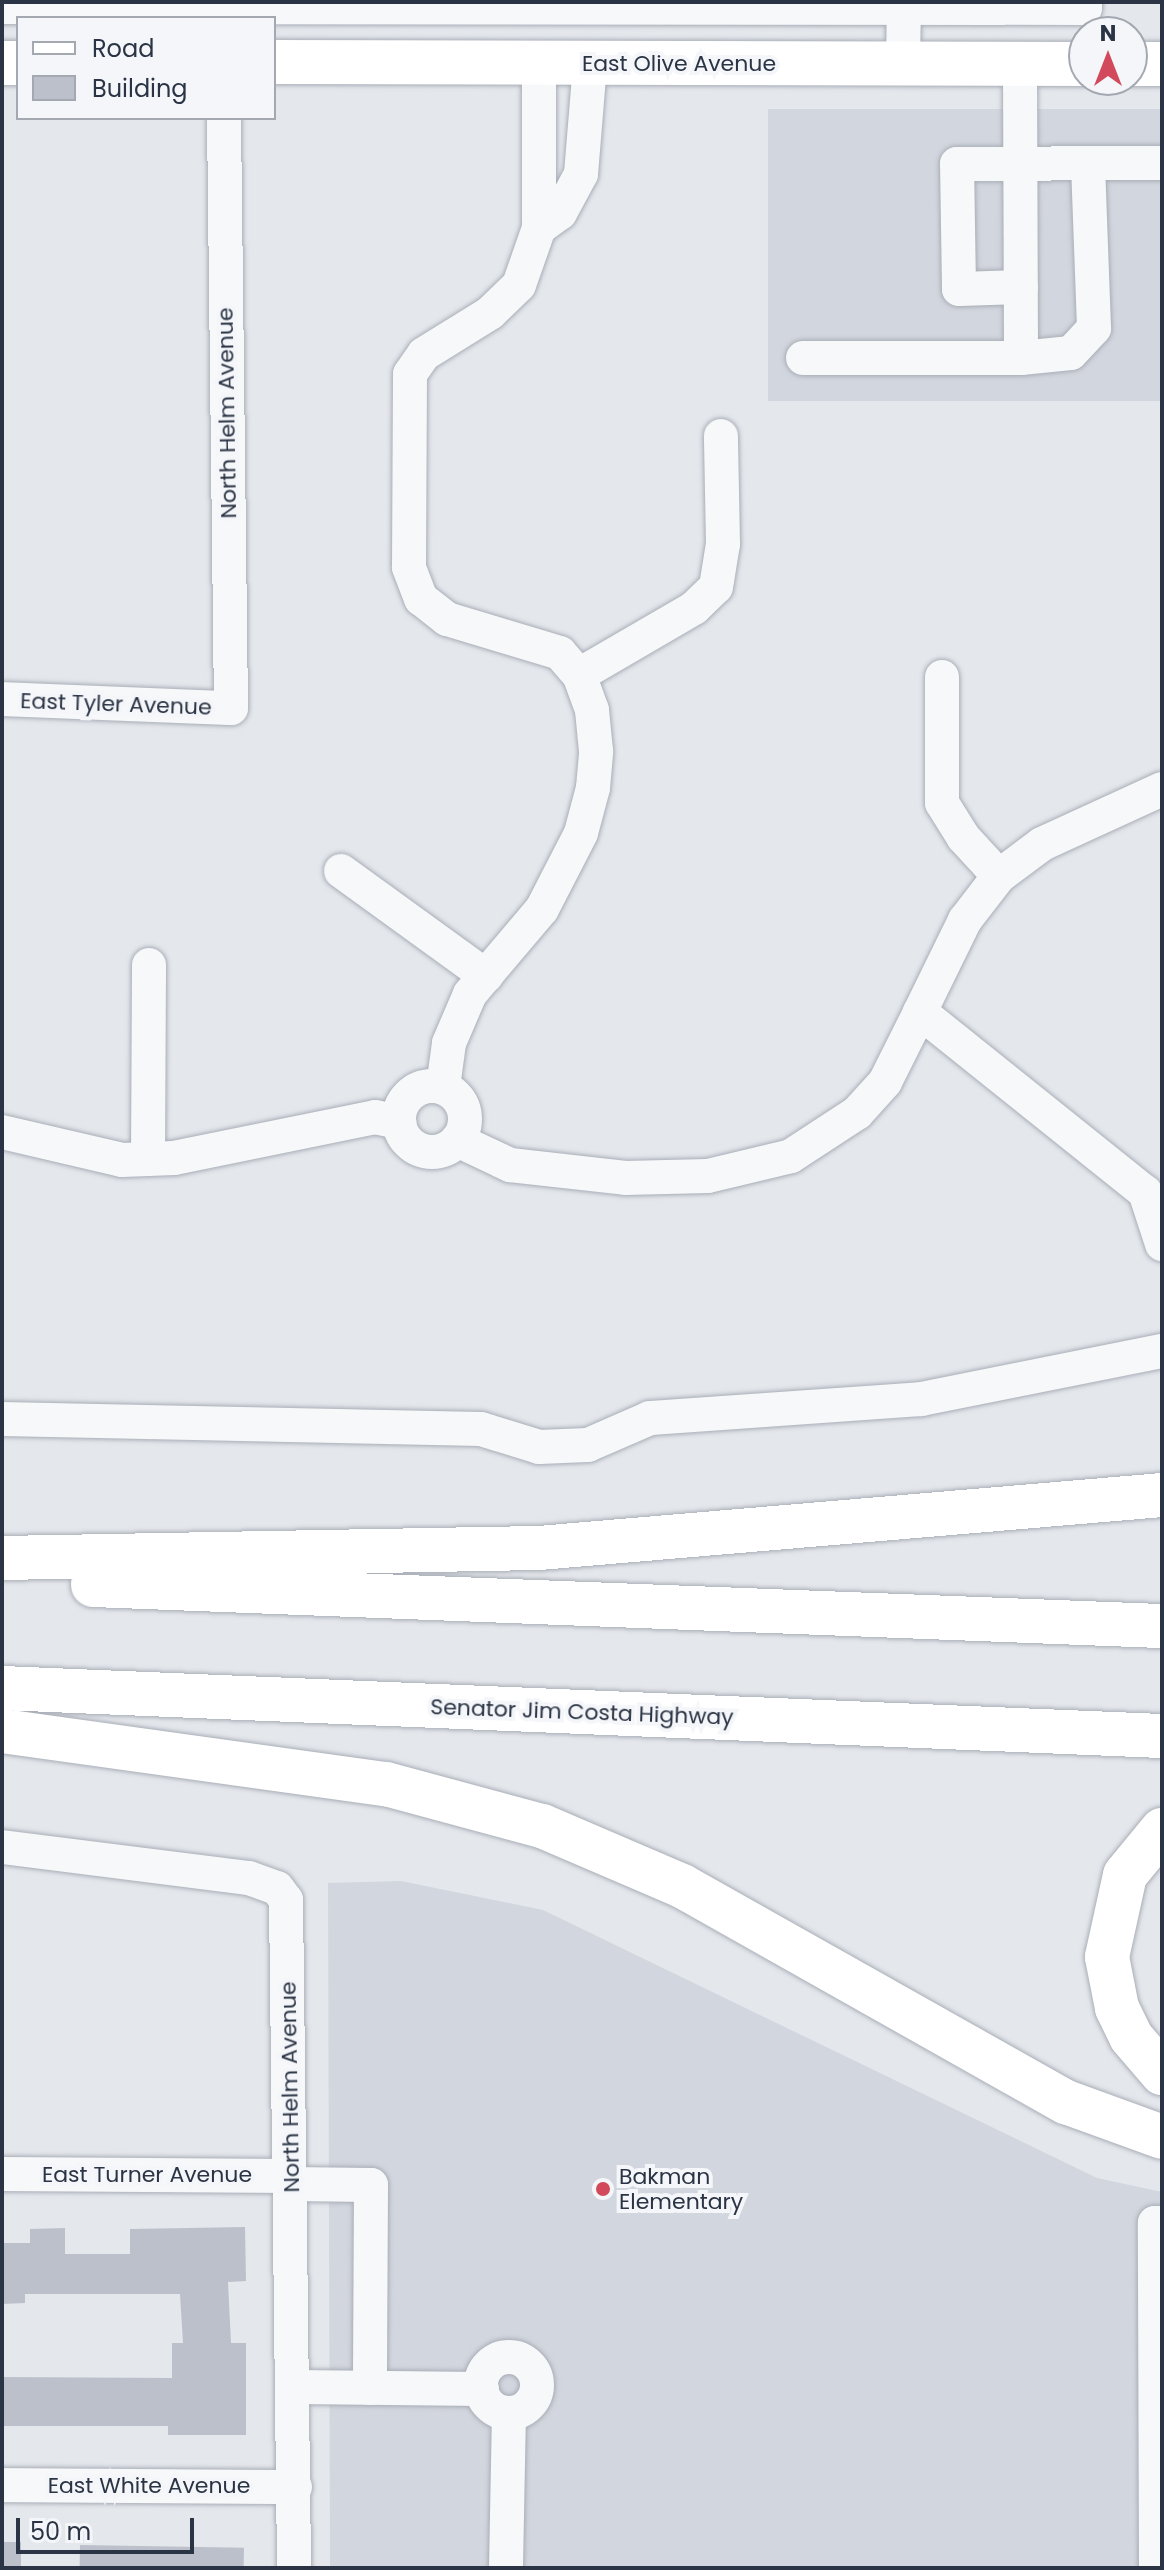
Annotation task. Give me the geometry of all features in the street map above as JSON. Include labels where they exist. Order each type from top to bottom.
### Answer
[{"type":"main road","name":"East Olive Avenue","points":[[277,62],[1068,64]]},
{"type":"main road","points":[[2,1558],[539,1548],[1162,1495]]},
{"type":"main road","points":[[2,1582],[1162,1626]]},
{"type":"main road","name":"Senator Jim Costa Highway","points":[[2,1688],[1162,1736]]},
{"type":"main road","points":[[2,1731],[386,1784],[542,1826],[682,1886],[1066,2102],[1162,2137]]},
{"type":"main road","points":[[1162,1830],[1125,1875],[1107,1957],[1117,2008],[1131,2037],[1162,2073]]},
{"type":"street","points":[[277,62],[280,5]]},
{"type":"street","points":[[903,64],[904,5]]},
{"type":"street","points":[[2,7],[1085,5]]},
{"type":"street","points":[[443,1087],[449,1043],[470,994],[542,909],[581,833],[596,751],[592,710],[579,675],[560,653],[447,619],[421,599],[409,567],[410,374],[424,354],[490,313],[519,285],[539,228],[539,64]]},
{"type":"street","points":[[539,228],[560,213],[581,174],[590,64]]},
{"type":"street","points":[[1020,64],[1021,358]]},
{"type":"street","name":"North Helm Avenue","points":[[224,120],[231,708]]},
{"type":"street","points":[[1021,287],[959,289],[957,164],[1162,163]]},
{"type":"street","points":[[803,358],[1021,358],[1071,353],[1094,328],[1088,164]]},
{"type":"street","points":[[579,675],[694,608],[716,587],[723,544],[721,436]]},
{"type":"street","points":[[942,677],[942,803],[963,837],[999,876]]},
{"type":"street","name":"East Tyler Avenue","points":[[2,699],[231,708]]},
{"type":"street","points":[[443,1087],[411,1092],[399,1122],[408,1141],[427,1152],[457,1140],[510,1165],[625,1178],[708,1176],[791,1156],[857,1113],[885,1082],[965,920],[999,876],[1042,844],[1162,789]]},
{"type":"street","points":[[341,871],[486,976]]},
{"type":"street","points":[[148,1159],[149,965]]},
{"type":"street","points":[[920,1012],[1145,1192],[1162,1244]]},
{"type":"street","points":[[443,1087],[464,1110],[457,1140]]},
{"type":"street","points":[[2,1132],[122,1160],[148,1159],[375,1117],[399,1122]]},
{"type":"street","points":[[2,1419],[481,1429],[539,1447],[588,1445],[650,1418],[921,1399],[1162,1351]]},
{"type":"street","name":"North Helm Avenue","points":[[2,1847],[249,1878],[277,1888],[288,1913],[294,2568]]},
{"type":"street","name":"East Turner Avenue","points":[[2,2174],[291,2180],[371,2185],[370,2388]]},
{"type":"street","points":[[1156,2568],[1159,2447],[1155,2223],[1162,2223]]},
{"type":"street","points":[[509,2357],[526,2363],[537,2378],[535,2396],[523,2409],[509,2413],[489,2405],[482,2389],[491,2363],[509,2357]]},
{"type":"street","points":[[294,2387],[482,2389]]},
{"type":"street","points":[[506,2568],[509,2413]]},
{"type":"street","name":"East White Avenue","points":[[2,2485],[295,2487]]},
{"type":"shaded area","points":[[768,109],[1162,109],[1162,401],[768,401]]},
{"type":"shaded area","name":"Bakman Elementary","points":[[401,1881],[543,1910],[1097,2178],[1162,2192],[1162,2568],[330,2568],[328,1883]]},
{"type":"building","points":[[245,2227],[246,2281],[228,2282],[231,2343],[246,2343],[246,2435],[168,2435],[168,2426],[2,2426],[2,2377],[172,2378],[172,2343],[183,2343],[180,2294],[25,2294],[25,2303],[2,2304],[2,2243],[30,2243],[30,2229],[65,2228],[65,2254],[130,2254],[130,2229]]},
{"type":"building","points":[[2,2542],[21,2542],[21,2568],[2,2568]]},
{"type":"building","points":[[80,2545],[244,2548],[244,2568],[80,2568]]},
{"type":"place","name":"Bakman Elementary","points":[[603,2189]]}]
